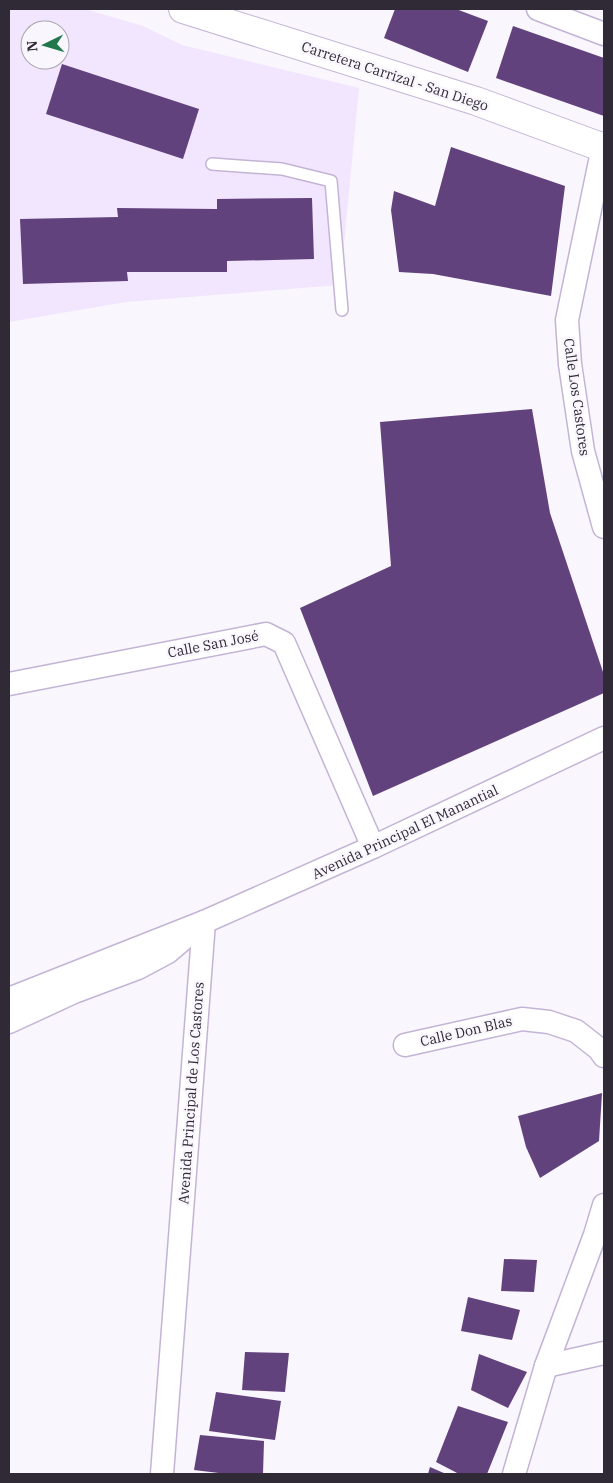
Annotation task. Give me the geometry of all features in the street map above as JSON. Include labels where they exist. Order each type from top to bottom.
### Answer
[{"type":"street","name":"Carretera Carrizal - San Diego","points":[[183,9],[476,101],[604,148]]},
{"type":"street","points":[[538,9],[604,34]]},
{"type":"street","name":"Calle Los Castores","points":[[604,148],[567,320],[570,364],[583,451],[604,527]]},
{"type":"street","name":"Calle San José","points":[[9,684],[266,634],[284,643],[373,847]]},
{"type":"street","name":"Avenida Principal El Manantial","points":[[204,922],[373,847],[604,738]]},
{"type":"street","points":[[9,999],[204,922]]},
{"type":"street","points":[[9,1022],[74,992],[138,968],[168,952],[204,922]]},
{"type":"street","name":"Avenida Principal de Los Castores","points":[[162,1474],[204,922]]},
{"type":"street","name":"Calle Don Blas","points":[[406,1045],[522,1019],[549,1022],[576,1031],[599,1049],[604,1056]]},
{"type":"street","points":[[514,1474],[546,1366],[595,1235],[604,1204]]},
{"type":"street","points":[[546,1366],[604,1353]]},
{"type":"lane","points":[[212,164],[282,169],[331,181],[342,310]]},
{"type":"shaded area","points":[[9,9],[85,9],[143,26],[182,45],[359,88],[340,285],[126,302],[9,322]]},
{"type":"building","points":[[395,9],[456,9],[488,21],[468,72],[384,38]]},
{"type":"building","points":[[513,26],[604,58],[604,116],[496,78]]},
{"type":"building","points":[[70,67],[199,109],[183,159],[46,114],[60,70],[70,70]]},
{"type":"building","points":[[451,147],[565,186],[551,296],[433,274],[399,272],[391,210],[394,191],[435,206]]},
{"type":"building","points":[[312,198],[314,259],[227,261],[227,272],[127,272],[128,281],[23,284],[20,219],[118,217],[117,208],[217,209],[217,199]]},
{"type":"building","points":[[532,409],[550,513],[604,675],[604,693],[373,796],[300,608],[391,566],[380,422]]},
{"type":"building","points":[[602,1093],[599,1141],[540,1178],[526,1147],[518,1116]]},
{"type":"building","points":[[504,1259],[537,1260],[534,1292],[501,1291]]},
{"type":"building","points":[[468,1297],[520,1310],[512,1340],[461,1331]]},
{"type":"building","points":[[245,1352],[289,1353],[285,1392],[242,1390]]},
{"type":"building","points":[[479,1354],[527,1372],[508,1408],[471,1390]]},
{"type":"building","points":[[216,1392],[281,1401],[275,1440],[209,1431]]},
{"type":"building","points":[[458,1406],[508,1422],[487,1474],[459,1474],[436,1462]]},
{"type":"building","points":[[200,1435],[264,1441],[263,1474],[227,1474],[194,1470]]},
{"type":"building","points":[[430,1467],[446,1474],[428,1474]]}]
